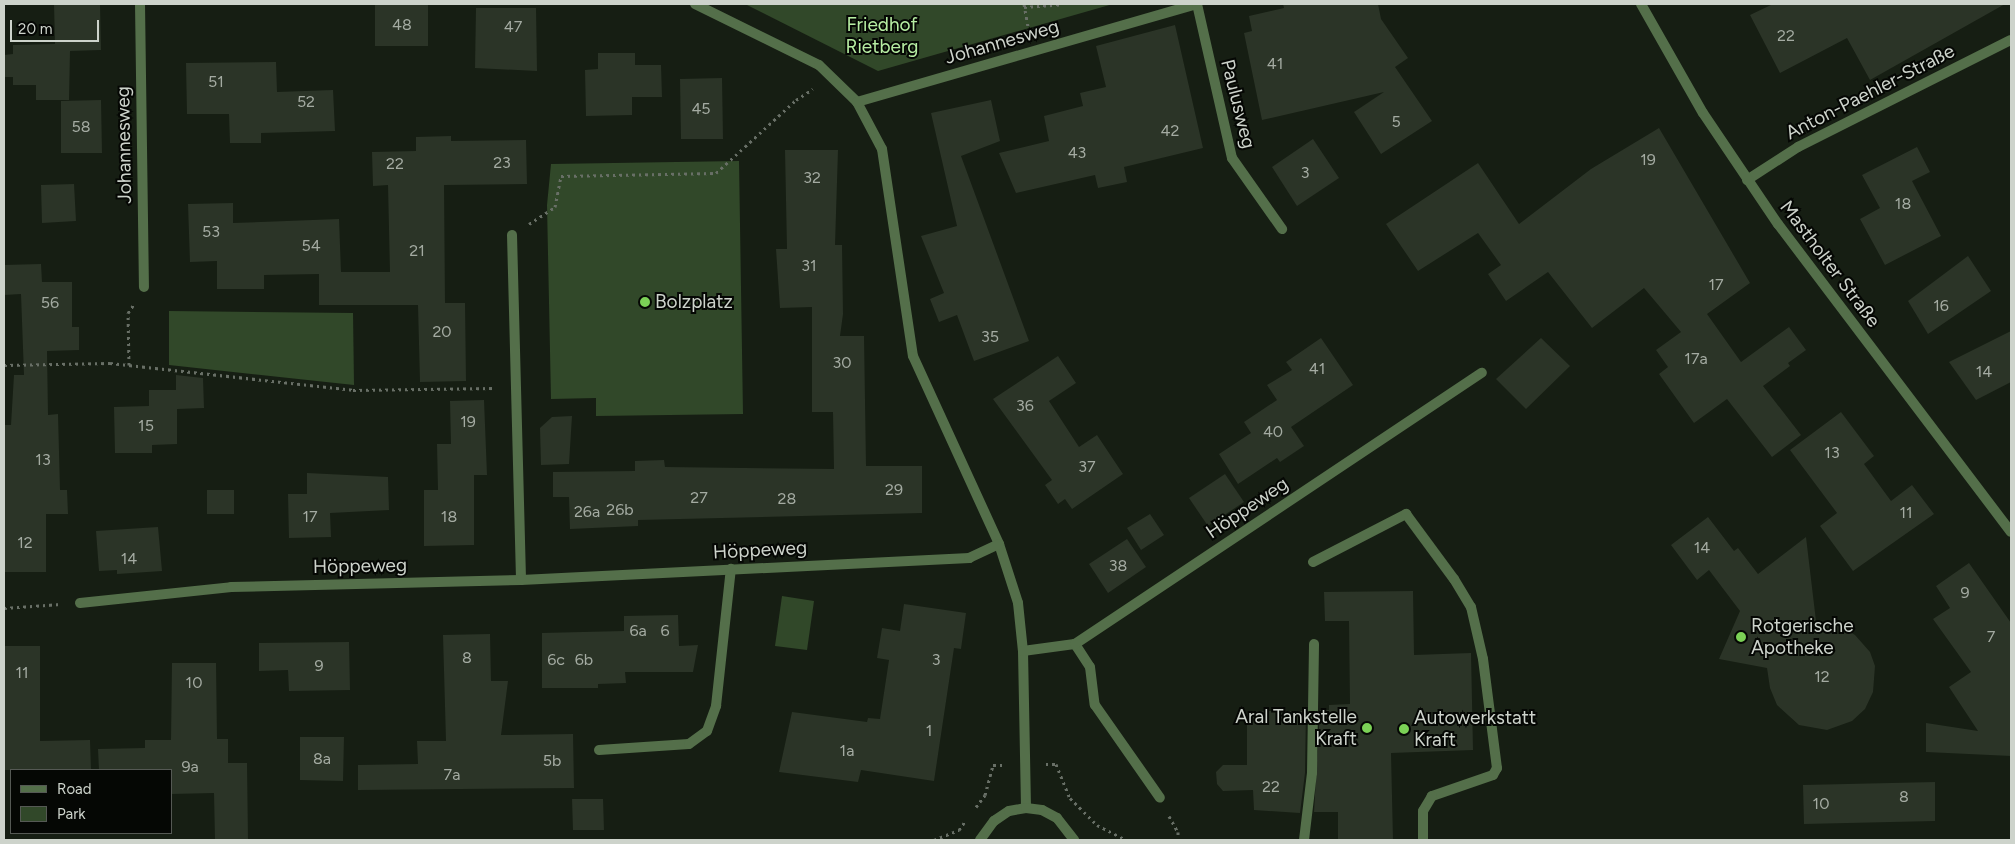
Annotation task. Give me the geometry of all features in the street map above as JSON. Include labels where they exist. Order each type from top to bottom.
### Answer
[{"type":"street","name":"Johannesweg","points":[[140,4],[144,286]]},
{"type":"street","points":[[695,4],[819,65],[857,102],[882,149],[913,356],[998,544],[1018,603],[1024,652],[1026,808]]},
{"type":"street","name":"Johannesweg","points":[[857,102],[1197,4]]},
{"type":"street","name":"Paulusweg","points":[[1197,4],[1232,158],[1282,229]]},
{"type":"street","name":"Mastholter Straße","points":[[1641,4],[1703,114],[1747,180],[2011,532]]},
{"type":"street","name":"Anton-Paehler-Straße","points":[[1747,180],[1798,147],[2011,40]]},
{"type":"street","points":[[512,236],[521,580]]},
{"type":"street","name":"Höppeweg","points":[[1024,652],[1075,644],[1482,373]]},
{"type":"street","points":[[1312,562],[1406,514],[1454,579],[1471,607],[1483,659],[1497,768],[1493,775],[1432,796],[1423,811],[1423,840]]},
{"type":"street","name":"Höppeweg","points":[[80,603],[231,587],[521,580],[968,558],[998,544]]},
{"type":"street","points":[[599,750],[689,744],[707,730],[716,706],[731,569]]},
{"type":"street","points":[[1075,644],[1090,667],[1095,705],[1160,798]]},
{"type":"street","points":[[1304,840],[1312,764],[1314,644]]},
{"type":"street","points":[[980,840],[994,821],[1008,812],[1026,808],[1042,810],[1057,818],[1074,840]]},
{"type":"path","points":[[1035,51],[1024,5],[1063,4]]},
{"type":"path","points":[[512,236],[555,207],[561,176],[716,172],[796,100],[831,77]]},
{"type":"path","points":[[129,364],[128,313],[144,286]]},
{"type":"path","points":[[4,365],[129,364],[353,390],[517,386]]},
{"type":"path","points":[[4,608],[80,603]]},
{"type":"path","points":[[1160,798],[1178,832],[1178,840]]},
{"type":"path","points":[[934,840],[959,830]]},
{"type":"green space","name":"Friedhof Rietberg","points":[[745,4],[1113,4],[878,71]]},
{"type":"green space","name":"Bolzplatz","points":[[739,161],[743,414],[596,416],[596,398],[551,399],[547,205],[551,164]]},
{"type":"green space","points":[[169,311],[353,313],[354,385],[169,365]]},
{"type":"green space","points":[[782,596],[814,601],[807,650],[775,646]]},
{"type":"building","points":[[54,4],[100,4],[101,50],[70,51],[69,100],[36,100],[36,85],[13,85],[13,77],[4,77],[4,55],[13,54],[13,45],[55,44]]},
{"type":"building","points":[[375,4],[428,4],[428,46],[375,46]]},
{"type":"building","points":[[1283,4],[1378,4],[1381,19],[1408,58],[1395,67],[1432,121],[1381,154],[1354,112],[1384,92],[1262,120],[1244,33],[1252,31],[1249,16],[1284,8]]},
{"type":"building","points":[[1773,4],[2005,4],[1870,80],[1847,38],[1780,73],[1750,15]]},
{"type":"building","points":[[476,8],[536,8],[537,71],[475,68]]},
{"type":"building","points":[[1175,25],[1203,148],[1124,167],[1127,182],[1098,188],[1095,175],[1016,193],[999,153],[1049,141],[1044,116],[1083,106],[1080,93],[1106,87],[1096,46]]},
{"type":"building","points":[[598,53],[635,53],[635,65],[661,65],[662,97],[632,97],[632,115],[586,116],[585,70],[598,69]]},
{"type":"building","points":[[276,62],[277,92],[333,90],[335,131],[261,133],[261,143],[230,143],[229,114],[187,114],[186,63]]},
{"type":"building","points":[[722,78],[723,139],[681,139],[680,79]]},
{"type":"building","points":[[101,100],[102,153],[61,153],[61,101]]},
{"type":"building","points":[[991,100],[1000,141],[961,156],[1029,341],[974,361],[957,315],[939,322],[930,299],[944,293],[921,236],[957,226],[931,113]]},
{"type":"building","points":[[1659,128],[1750,283],[1707,314],[1741,362],[1789,327],[1806,350],[1788,363],[1790,366],[1763,386],[1801,435],[1772,457],[1727,399],[1694,423],[1659,374],[1668,367],[1656,350],[1681,332],[1644,288],[1592,328],[1548,272],[1506,301],[1488,274],[1501,265],[1478,233],[1418,271],[1386,224],[1478,163],[1519,224],[1591,169]]},
{"type":"building","points":[[451,136],[451,141],[526,140],[527,184],[444,185],[445,303],[465,303],[466,381],[420,382],[418,305],[319,305],[319,274],[264,275],[264,289],[217,289],[217,261],[190,262],[188,204],[233,203],[233,223],[339,219],[341,272],[390,272],[388,185],[373,186],[372,152],[416,151],[416,137]]},
{"type":"building","points":[[1313,139],[1339,178],[1297,206],[1272,167]]},
{"type":"building","points":[[1917,147],[1930,172],[1912,181],[1941,236],[1885,265],[1860,219],[1880,208],[1862,175]]},
{"type":"building","points":[[785,150],[838,150],[835,245],[842,245],[843,314],[840,336],[864,336],[866,466],[922,466],[922,513],[638,520],[638,526],[570,529],[569,497],[553,497],[553,472],[635,471],[635,461],[664,460],[665,467],[834,469],[833,412],[812,412],[812,307],[780,308],[776,249],[787,249]]},
{"type":"building","points":[[74,184],[76,221],[42,223],[41,185]]},
{"type":"building","points":[[1968,256],[1991,291],[1928,334],[1908,301]]},
{"type":"building","points":[[41,264],[42,282],[72,282],[72,327],[79,327],[79,350],[47,351],[48,415],[58,414],[60,490],[67,490],[68,514],[46,514],[46,572],[4,572],[5,425],[11,425],[14,375],[24,375],[21,294],[4,295],[4,265]]},
{"type":"building","points":[[2011,331],[2011,382],[1976,400],[1949,362]]},
{"type":"building","points":[[1321,338],[1353,385],[1291,427],[1304,446],[1280,462],[1277,458],[1238,484],[1219,454],[1251,433],[1244,422],[1277,400],[1267,385],[1292,370],[1286,362]]},
{"type":"building","points":[[1541,338],[1570,366],[1526,409],[1496,379]]},
{"type":"building","points":[[1058,356],[1076,383],[1049,401],[1079,447],[1097,435],[1123,474],[1072,509],[1065,499],[1058,504],[1045,485],[1052,480],[993,399]]},
{"type":"building","points":[[176,375],[203,378],[204,408],[177,409],[177,444],[152,445],[152,453],[115,453],[114,407],[149,406],[149,390],[176,390]]},
{"type":"building","points":[[484,400],[487,475],[474,475],[474,545],[424,546],[424,490],[438,490],[437,444],[451,444],[450,401]]},
{"type":"building","points":[[1841,412],[1874,456],[1864,464],[1891,501],[1912,485],[1934,514],[1853,571],[1820,526],[1837,513],[1790,450]]},
{"type":"building","points":[[572,416],[569,464],[541,465],[540,428],[552,417]]},
{"type":"building","points":[[307,473],[388,477],[389,510],[330,513],[331,537],[289,538],[288,494],[307,494]]},
{"type":"building","points":[[1225,474],[1244,502],[1208,526],[1189,498]]},
{"type":"building","points":[[207,490],[234,490],[234,514],[207,514]]},
{"type":"building","points":[[1150,514],[1164,535],[1141,550],[1127,528]]},
{"type":"building","points":[[1708,517],[1734,551],[1738,548],[1758,574],[1806,537],[1816,621],[1842,627],[1855,635],[1870,652],[1875,666],[1873,692],[1865,709],[1852,721],[1827,730],[1799,725],[1777,705],[1770,688],[1767,668],[1719,659],[1740,611],[1709,570],[1697,580],[1671,545]]},
{"type":"building","points":[[158,527],[162,571],[117,574],[117,570],[99,571],[96,531]]},
{"type":"building","points":[[1127,539],[1146,567],[1108,593],[1089,564]]},
{"type":"building","points":[[1969,563],[2011,623],[2011,756],[1926,752],[1926,723],[1978,731],[1949,687],[1971,672],[1933,619],[1950,608],[1936,586]]},
{"type":"building","points":[[1413,591],[1414,655],[1471,653],[1473,750],[1391,753],[1393,840],[1338,840],[1338,812],[1314,812],[1320,710],[1329,710],[1329,705],[1350,704],[1349,621],[1325,621],[1324,592]]},
{"type":"building","points":[[904,604],[966,613],[961,649],[954,648],[934,781],[861,770],[858,782],[779,772],[792,712],[867,722],[868,718],[880,719],[889,660],[877,658],[882,628],[900,631]]},
{"type":"building","points":[[678,615],[679,646],[698,645],[693,672],[625,672],[626,683],[598,684],[598,688],[542,688],[542,633],[624,631],[624,616]]},
{"type":"building","points":[[490,634],[491,681],[508,681],[501,735],[573,734],[574,788],[358,790],[358,765],[418,764],[417,741],[446,741],[443,635]]},
{"type":"building","points":[[349,642],[350,690],[289,691],[288,670],[259,671],[259,643]]},
{"type":"building","points":[[4,646],[40,646],[40,741],[90,740],[91,769],[4,770]]},
{"type":"building","points":[[172,663],[216,663],[217,739],[228,739],[228,763],[247,763],[248,840],[215,840],[214,793],[172,794],[172,769],[99,769],[98,749],[145,748],[145,740],[171,740]]},
{"type":"building","points":[[1247,711],[1306,711],[1305,773],[1300,813],[1254,810],[1253,790],[1223,791],[1217,784],[1216,772],[1223,765],[1247,765]]},
{"type":"building","points":[[300,737],[344,737],[343,781],[300,780]]},
{"type":"building","points":[[1935,782],[1935,821],[1804,824],[1803,785]]},
{"type":"building","points":[[572,799],[603,799],[604,830],[573,830]]},
{"type":"place","name":"Bolzplatz","points":[[645,302]]},
{"type":"place","name":"Rotgerische Apotheke","points":[[1741,637]]},
{"type":"place","name":"Aral Tankstelle Kraft","points":[[1367,728]]},
{"type":"place","name":"Autowerkstatt Kraft","points":[[1404,729]]}]
